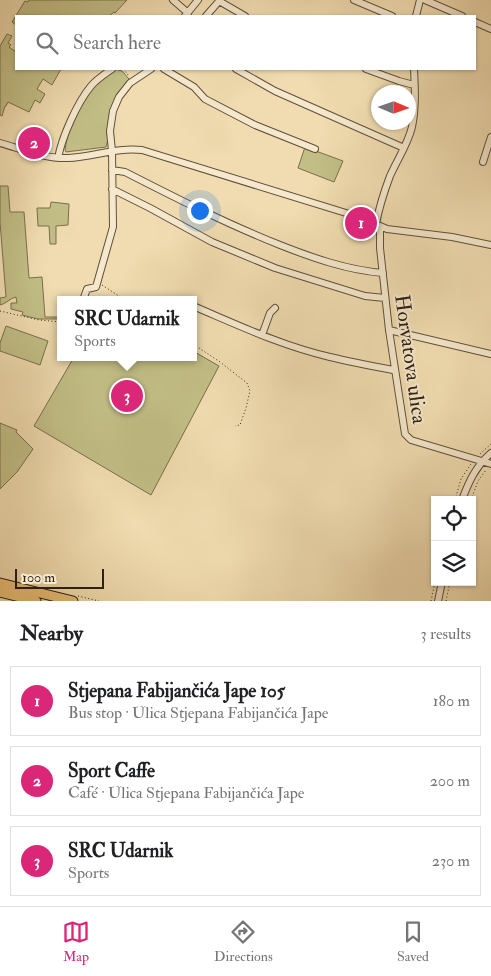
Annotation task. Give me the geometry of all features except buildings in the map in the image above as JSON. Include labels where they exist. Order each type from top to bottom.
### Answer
[{"type":"main road","points":[[0,583],[73,601]]},
{"type":"main road","points":[[0,592],[36,601]]},
{"type":"street","points":[[173,0],[187,15],[198,0]]},
{"type":"street","points":[[207,15],[219,0],[243,15]]},
{"type":"street","points":[[354,0],[390,15]]},
{"type":"street","points":[[416,15],[420,0]]},
{"type":"street","points":[[425,0],[460,15]]},
{"type":"street","points":[[476,22],[491,29]]},
{"type":"street","points":[[58,158],[63,139],[88,91],[98,79],[111,70]]},
{"type":"street","points":[[84,296],[87,289],[97,285],[112,227],[112,151],[110,131],[113,111],[123,91],[133,80],[149,70]]},
{"type":"street","points":[[166,70],[194,87],[205,99],[255,125],[315,148]]},
{"type":"street","points":[[238,70],[275,91],[404,148]]},
{"type":"street","points":[[369,70],[414,85]]},
{"type":"street","name":"Horvatova ulica","points":[[414,70],[414,85]]},
{"type":"street","name":"Horvatova ulica","points":[[409,130],[404,148],[390,176],[378,209],[385,298],[404,434],[411,440],[482,461],[489,466]]},
{"type":"street","points":[[483,162],[491,136]]},
{"type":"street","points":[[0,143],[58,158],[130,149],[147,152],[360,217],[387,229],[452,237],[491,245]]},
{"type":"street","points":[[112,170],[125,172],[243,231],[313,258],[363,271],[383,273]]},
{"type":"street","points":[[112,189],[212,242],[275,268],[365,296],[385,298]]},
{"type":"street","points":[[197,308],[262,335],[330,357],[394,370]]},
{"type":"street","points":[[262,335],[270,313],[275,308]]},
{"type":"street","points":[[389,330],[491,354]]},
{"type":"street","points":[[463,496],[469,479],[482,461],[491,453]]},
{"type":"street","points":[[438,601],[441,586]]},
{"type":"path","points":[[124,70],[133,80]]},
{"type":"path","points":[[97,285],[118,296]]},
{"type":"path","points":[[0,311],[39,320],[57,322]]},
{"type":"path","points":[[197,347],[248,383],[250,391],[246,408],[240,425],[234,426]]},
{"type":"path","points":[[472,496],[478,481],[489,466]]},
{"type":"path","points":[[431,601],[434,586]]},
{"type":"path","points":[[446,601],[449,586]]},
{"type":"shaded area","points":[[29,0],[127,0],[115,13],[110,15],[16,15],[25,1],[28,2]]},
{"type":"shaded area","points":[[7,34],[12,36],[8,43],[11,45],[9,47],[15,51],[15,70],[60,70],[52,85],[43,79],[37,89],[45,94],[40,103],[35,100],[29,112],[8,102],[2,116],[0,115],[0,46]]},
{"type":"shaded area","points":[[113,70],[122,71],[129,79],[121,90],[106,147],[66,152],[66,142],[71,125],[83,101],[98,83]]},
{"type":"shaded area","points":[[305,147],[343,161],[334,182],[298,168]]},
{"type":"shaded area","points":[[0,186],[8,186],[10,212],[24,212],[29,278],[42,277],[45,317],[57,317],[57,319],[38,319],[22,315],[23,312],[11,309],[11,303],[17,303],[16,297],[0,305],[0,298],[6,297],[0,222]]},
{"type":"shaded area","points":[[51,202],[69,204],[68,225],[56,226],[56,244],[50,244],[49,226],[38,226],[37,208],[50,208]]},
{"type":"shaded area","points":[[6,326],[48,341],[40,365],[0,351],[0,343]]},
{"type":"shaded area","points":[[197,353],[219,366],[151,495],[34,426],[72,361],[197,361]]},
{"type":"shaded area","points":[[0,423],[17,430],[16,432],[33,449],[17,472],[0,489]]},
{"type":"place","name":"Sport Caffe","points":[[34,143]]},
{"type":"place","name":"Stjepana Fabijančića Jape 105","points":[[361,223]]},
{"type":"place","name":"SRC Udarnik","points":[[127,396]]}]
